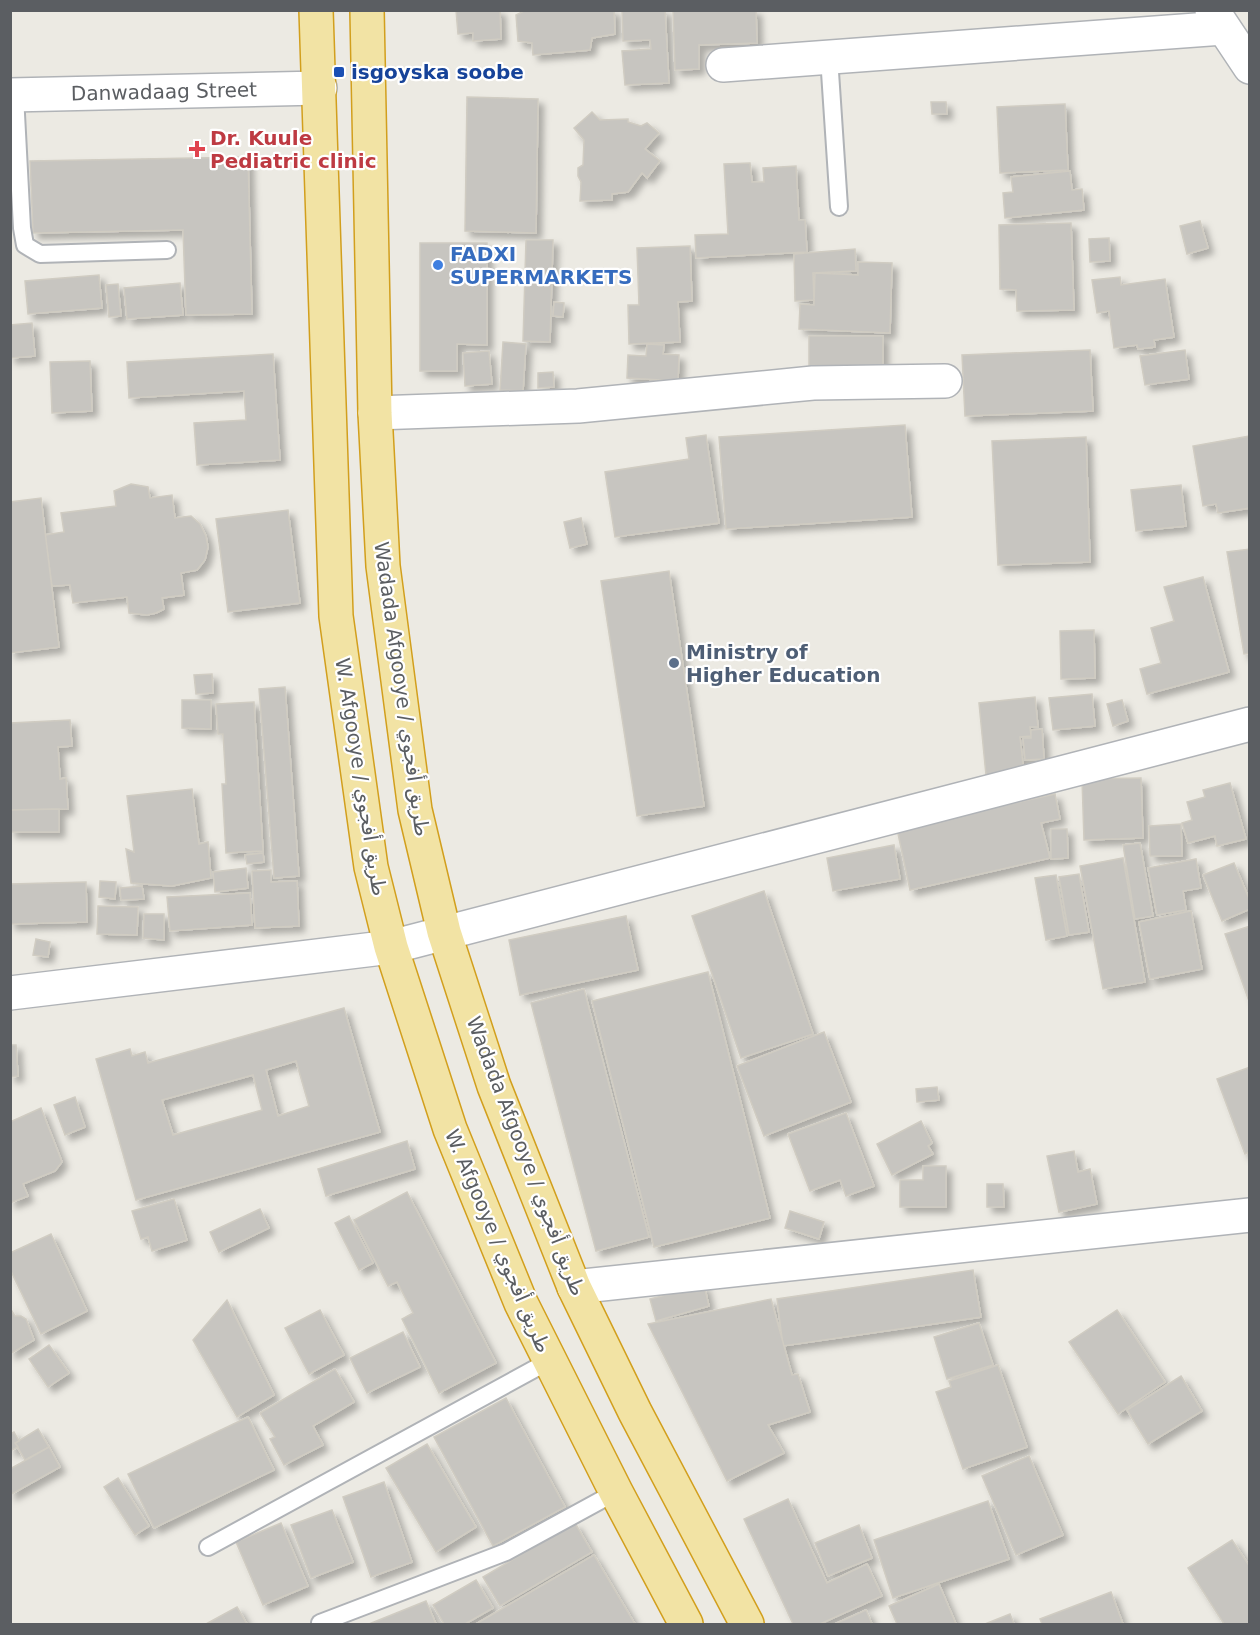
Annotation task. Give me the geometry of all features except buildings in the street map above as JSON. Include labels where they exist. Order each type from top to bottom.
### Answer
[{"type":"highway","name":"W. Afgooye / طريق أفجوي","points":[[316,10],[336,616],[370,867],[391,947],[450,1129],[521,1303],[616,1492],[686,1624]]},
{"type":"highway","name":"Wadada Afgooye / طريق أفجوي","points":[[366,10],[375,413],[383,566],[415,810],[444,932],[494,1086],[574,1287],[635,1412],[747,1624]]},
{"type":"street","points":[[723,65],[829,57],[1217,19],[1250,67]]},
{"type":"street","name":"Danwadaag Street","points":[[13,95],[320,88]]},
{"type":"street","points":[[375,413],[578,406],[813,383],[945,381]]},
{"type":"street","points":[[10,993],[391,947],[1250,724]]},
{"type":"street","points":[[574,1287],[1250,1215]]},
{"type":"lane","points":[[829,57],[839,207]]},
{"type":"lane","points":[[13,95],[25,244],[40,254],[167,250]]},
{"type":"lane","points":[[207,1547],[549,1361]]},
{"type":"lane","points":[[321,1623],[506,1552],[616,1492]]},
{"type":"place","name":"isgoyska soobe","points":[[339,72]]},
{"type":"place","name":"Dr. Kuule Pediatric clinic","points":[[197,149]]},
{"type":"place","name":"FADXI SUPERMARKETS","points":[[438,265]]},
{"type":"place","name":"Ministry of Higher Education","points":[[674,663]]}]
